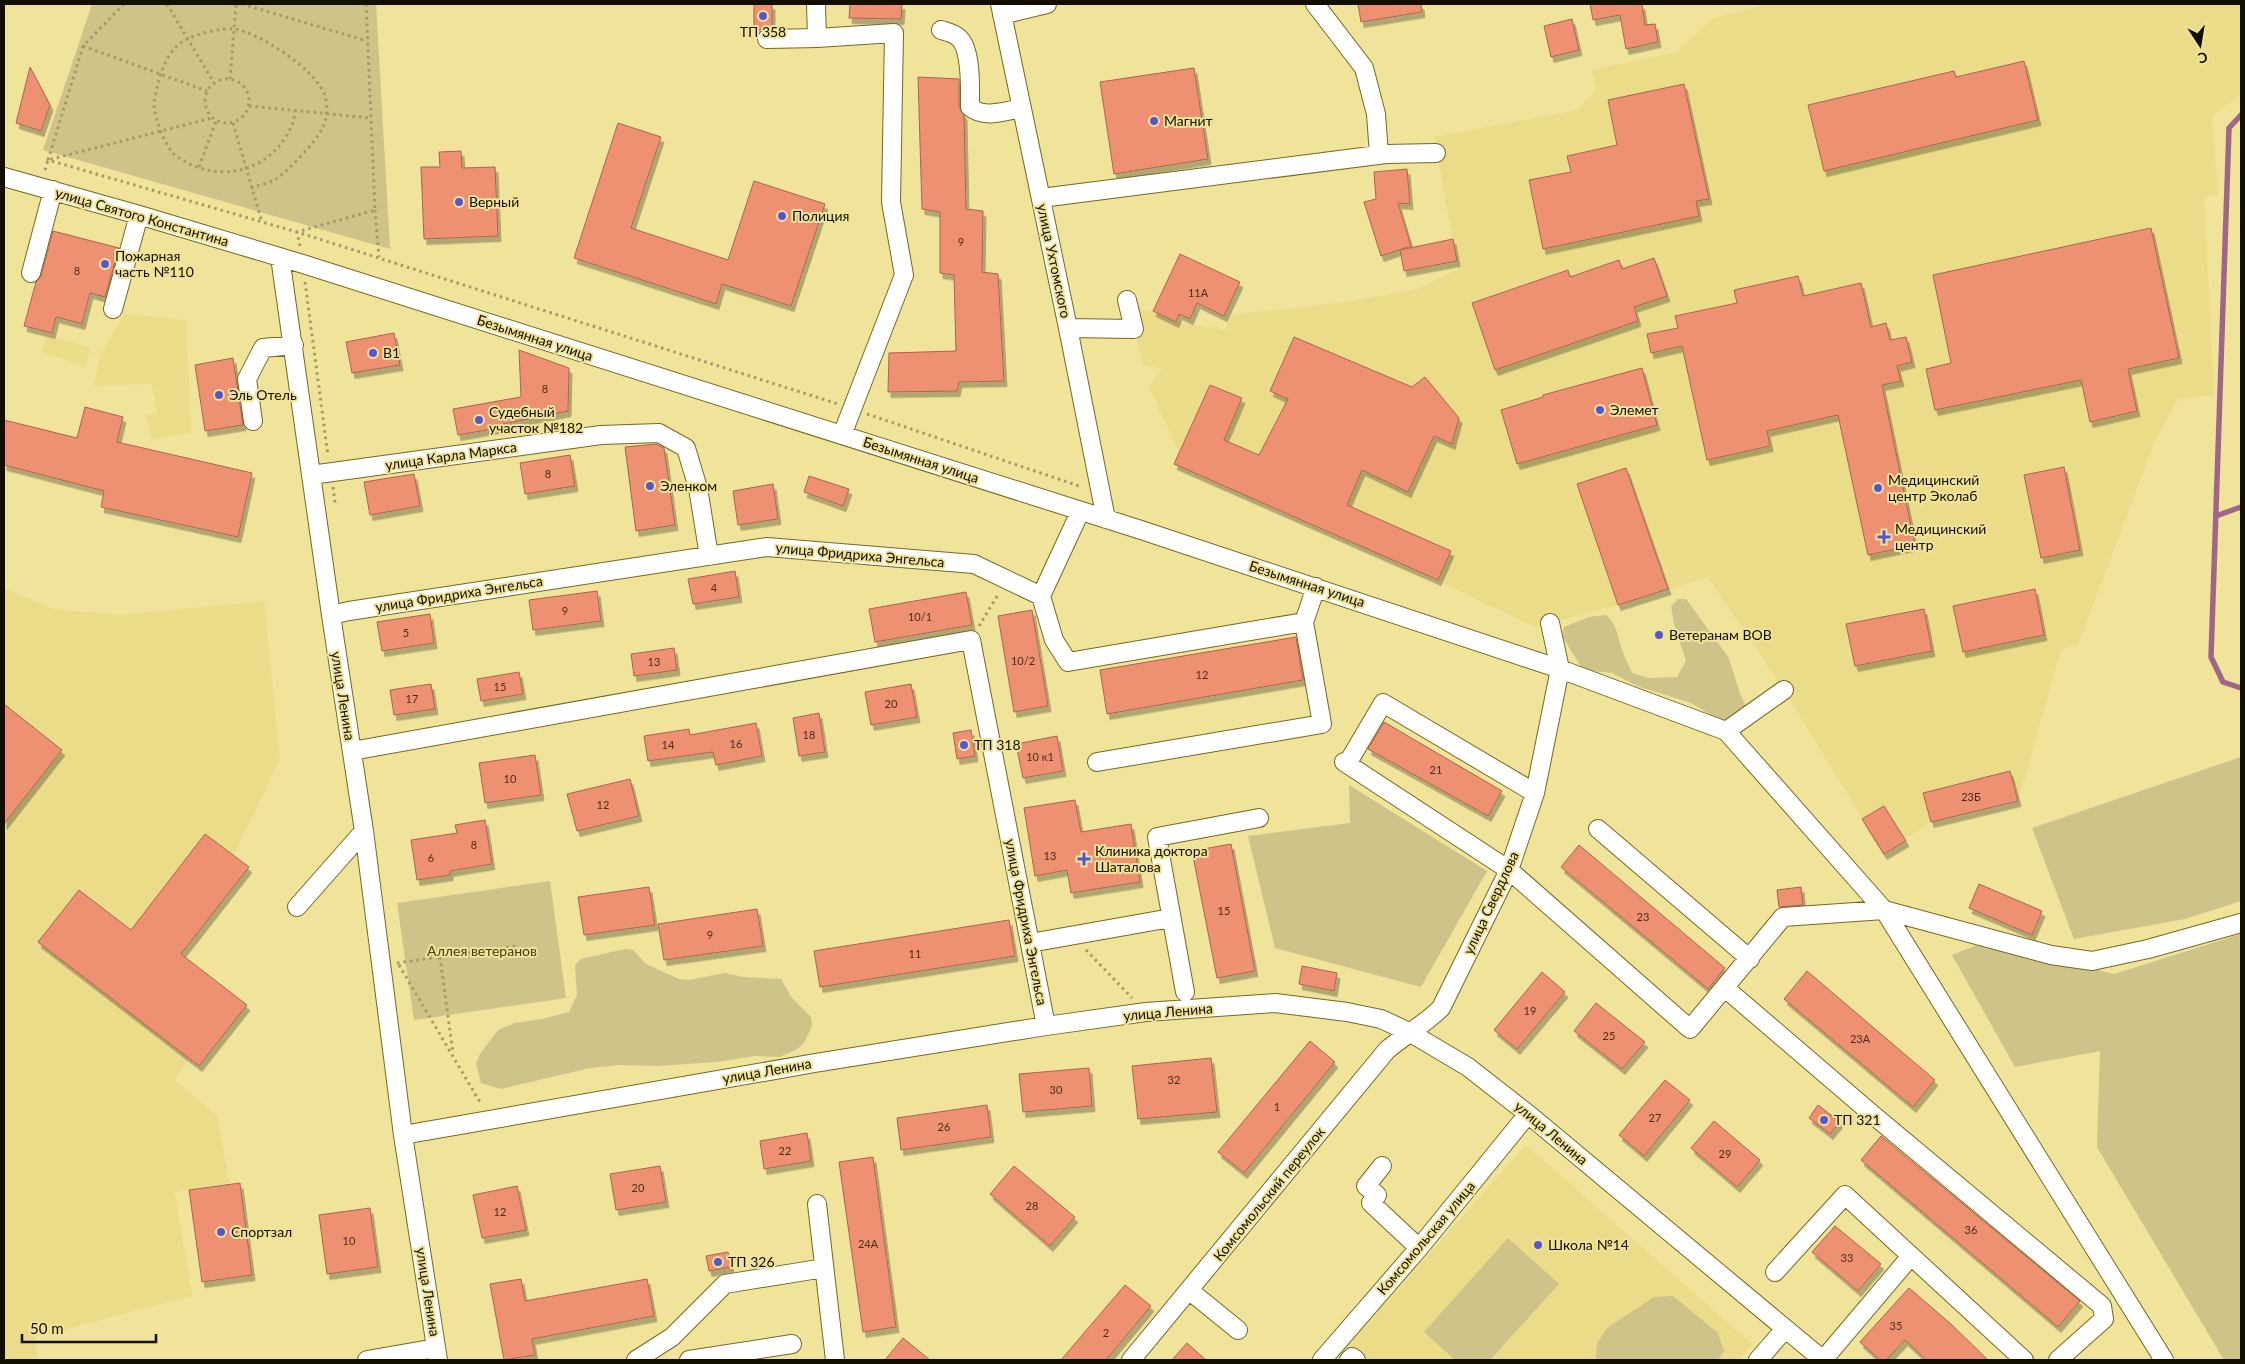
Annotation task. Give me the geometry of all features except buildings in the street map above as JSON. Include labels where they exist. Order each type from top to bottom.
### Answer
[{"type":"street","points":[[816,4],[817,38]]},
{"type":"street","points":[[1001,9],[1047,4]]},
{"type":"street","points":[[1316,4],[1364,68],[1376,114],[1379,155]]},
{"type":"street","name":"улица Ухтомского","points":[[1001,9],[1106,519]]},
{"type":"street","points":[[941,30],[952,32],[961,39],[966,53],[970,84],[970,107],[976,112],[988,113],[1022,108]]},
{"type":"street","points":[[767,38],[817,38],[894,33],[891,202],[904,275],[842,435]]},
{"type":"street","points":[[1041,198],[1379,155],[1436,154]]},
{"type":"street","name":"улица Святого Константина","points":[[4,177],[280,257]]},
{"type":"street","points":[[32,273],[47,189]]},
{"type":"street","points":[[113,309],[139,215]]},
{"type":"street","name":"улица Ленина","points":[[280,257],[364,830],[390,964],[403,1135],[438,1354]]},
{"type":"street","name":"Безымянная улица","points":[[280,257],[1316,587],[1560,669],[1726,731]]},
{"type":"street","points":[[1068,328],[1134,329],[1128,300]]},
{"type":"street","points":[[253,421],[247,379],[263,348],[294,345]]},
{"type":"street","name":"улица Карла Маркса","points":[[311,475],[601,435],[659,433],[686,448],[698,488],[709,556]]},
{"type":"street","points":[[1080,512],[1041,596],[1054,640],[1068,662],[1304,622]]},
{"type":"street","name":"улица Фридриха Энгельса","points":[[331,615],[767,547],[974,564],[1041,596]]},
{"type":"street","points":[[1097,762],[1322,724],[1304,622],[1316,587]]},
{"type":"street","points":[[1550,623],[1560,669]]},
{"type":"street","points":[[352,751],[971,640]]},
{"type":"street","name":"улица Фридриха Энгельса","points":[[971,640],[1046,1026]]},
{"type":"street","name":"улица Свердлова","points":[[1409,1032],[1429,1020],[1441,1008],[1509,870],[1535,793],[1560,669]]},
{"type":"street","points":[[1784,690],[1726,731],[1884,910],[2164,1360]]},
{"type":"street","points":[[1535,793],[1382,703],[1346,763],[1509,870],[1690,1029],[1783,917],[1884,910],[2051,955],[2092,960],[2148,950],[2241,924]]},
{"type":"street","points":[[1185,992],[1157,837],[1259,818]]},
{"type":"street","points":[[297,907],[364,830]]},
{"type":"street","points":[[1598,830],[1750,958]]},
{"type":"street","points":[[1030,943],[1171,918]]},
{"type":"street","points":[[1725,988],[1872,1114],[2102,1306],[2104,1320],[2058,1360]]},
{"type":"street","name":"улица Ленина","points":[[403,1135],[824,1061],[1146,1012],[1275,1003],[1347,1012],[1381,1019],[1409,1032],[1468,1067],[1528,1114],[1823,1360]]},
{"type":"street","name":"Комсомольский переулок","points":[[1131,1360],[1190,1291],[1387,1050],[1409,1032]]},
{"type":"street","name":"Комсомольская улица","points":[[1322,1360],[1419,1248],[1528,1114]]},
{"type":"street","points":[[1382,1166],[1366,1186],[1377,1195],[1372,1203],[1419,1248]]},
{"type":"street","points":[[1775,1272],[1844,1195],[1939,1280],[2024,1360]]},
{"type":"street","points":[[818,1204],[835,1360]]},
{"type":"street","points":[[1823,1360],[1910,1256]]},
{"type":"street","points":[[636,1360],[672,1337],[725,1284],[824,1268]]},
{"type":"street","points":[[1190,1291],[1238,1330]]},
{"type":"street","points":[[1758,1360],[1785,1329]]},
{"type":"street","points":[[689,1360],[792,1344]]},
{"type":"street","points":[[369,1360],[438,1354]]},
{"type":"street","points":[[1349,1360],[1352,1357],[1356,1360]]},
{"type":"path","points":[[47,189],[48,160],[83,46],[124,4]]},
{"type":"path","points":[[167,4],[214,83]]},
{"type":"path","points":[[230,79],[236,4]]},
{"type":"path","points":[[242,4],[367,41]]},
{"type":"path","points":[[366,4],[375,210],[379,257]]},
{"type":"path","points":[[251,188],[275,179],[296,162],[322,129],[326,114],[325,95],[309,73],[275,46],[259,37],[234,29],[220,30],[188,38],[170,54],[160,74],[154,106],[160,130],[174,156],[199,167],[222,173],[246,170],[276,151],[294,123],[295,111]]},
{"type":"path","points":[[83,46],[207,91]]},
{"type":"path","points":[[222,79],[230,79],[241,84],[248,94],[248,106],[243,117],[232,123],[224,124],[212,118],[206,110],[204,100],[207,91],[214,83],[222,79]]},
{"type":"path","points":[[248,106],[371,118]]},
{"type":"path","points":[[48,160],[212,118]]},
{"type":"path","points":[[199,167],[216,121]]},
{"type":"path","points":[[232,123],[262,222]]},
{"type":"path","points":[[48,160],[379,257],[852,409],[1101,493]]},
{"type":"path","points":[[297,232],[375,210]]},
{"type":"path","points":[[971,640],[1007,580]]},
{"type":"path","points":[[1072,936],[1146,1012]]},
{"type":"path","points":[[490,1120],[453,1057],[390,964],[517,946]]},
{"type":"path","points":[[440,957],[453,1057]]},
{"type":"shaded area","points":[[1767,4],[2241,4],[2241,94],[2212,116],[2218,195],[2204,197],[2214,395],[2178,399],[2154,443],[2078,645],[2061,649],[2018,801],[1931,822],[1884,854],[1784,690],[1708,577],[1618,605],[1535,627],[1438,580],[1174,464],[1179,452],[1149,387],[1162,369],[1143,365],[1130,310],[1153,311],[1176,322],[1225,330],[1231,315],[1348,302],[1417,289],[1458,269],[1434,137],[1577,110],[1596,90],[1592,70],[1677,52],[1712,19]]},
{"type":"shaded area","points":[[124,314],[186,320],[191,433],[151,439],[146,415],[157,413],[152,384],[94,386],[100,356]]},
{"type":"shaded area","points":[[47,335],[91,348],[85,366],[42,352]]},
{"type":"shaded area","points":[[4,588],[53,609],[121,615],[264,601],[280,759],[230,863],[149,929],[131,930],[197,1045],[175,1080],[218,1117],[229,1183],[175,1192],[192,1296],[35,1337],[38,1360],[4,1360]]},
{"type":"shaded area","name":"Школа №14","points":[[1526,1145],[1752,1344],[1738,1360],[1335,1360]]},
{"type":"green space","points":[[92,4],[376,4],[390,249],[43,150]]},
{"type":"green space","points":[[1678,599],[1686,599],[1729,658],[1740,694],[1748,710],[1723,722],[1691,703],[1637,686],[1612,673],[1583,670],[1562,636],[1564,627],[1589,617],[1606,615],[1615,626],[1622,650],[1632,673],[1649,678],[1677,677],[1686,661],[1674,624],[1671,606]]},
{"type":"green space","points":[[2241,757],[2241,901],[2185,919],[2074,939],[2032,828]]},
{"type":"green space","points":[[1349,785],[1487,871],[1421,987],[1275,948],[1248,836],[1350,823]]},
{"type":"green space","name":"Аллея ветеранов","points":[[550,881],[566,998],[414,1020],[397,903]]},
{"type":"green space","points":[[2241,934],[2241,1360],[2224,1360],[2097,1147],[2100,1051],[2015,1067],[1952,955],[1985,942],[2114,974]]},
{"type":"green space","points":[[625,949],[633,950],[646,964],[679,979],[689,980],[725,973],[743,977],[781,979],[792,998],[811,1017],[812,1026],[804,1043],[797,1049],[780,1057],[755,1056],[717,1062],[657,1066],[618,1065],[590,1068],[501,1089],[481,1083],[476,1064],[480,1054],[498,1030],[515,1023],[569,1012],[577,995],[575,965],[581,959]]},
{"type":"green space","points":[[1508,1238],[1559,1284],[1490,1360],[1455,1360],[1424,1332]]},
{"type":"green space","points":[[1673,1296],[1718,1333],[1724,1351],[1718,1360],[1596,1360],[1597,1343],[1607,1328],[1654,1297]]},
{"type":"waterway","points":[[2241,115],[2229,128],[2211,657],[2223,682],[2241,688]]},
{"type":"waterway","points":[[2216,516],[2241,507]]},
{"type":"place","name":"ТП 358","points":[[763,16]]},
{"type":"place","name":"Магнит","points":[[1154,121]]},
{"type":"place","name":"Верный","points":[[459,202]]},
{"type":"place","name":"Полиция","points":[[782,216]]},
{"type":"place","name":"Пожарная часть №110","points":[[105,264]]},
{"type":"place","name":"B1","points":[[373,353]]},
{"type":"place","name":"Эль Отель","points":[[219,395]]},
{"type":"place","name":"Элемет","points":[[1600,410]]},
{"type":"place","name":"Судебный участок №182","points":[[479,420]]},
{"type":"place","name":"Эленком","points":[[650,486]]},
{"type":"place","name":"Медицинский центр Эколаб","points":[[1878,488]]},
{"type":"place","name":"Медицинский центр","points":[[1884,537]]},
{"type":"place","name":"Ветеранам ВОВ","points":[[1659,635]]},
{"type":"place","name":"ТП 318","points":[[964,745]]},
{"type":"place","name":"Клиника доктора Шаталова","points":[[1084,859]]},
{"type":"place","name":"ТП 321","points":[[1824,1120]]},
{"type":"place","name":"Спортзал","points":[[221,1232]]},
{"type":"place","name":"Школа №14","points":[[1538,1245]]},
{"type":"place","name":"ТП 326","points":[[718,1262]]}]
